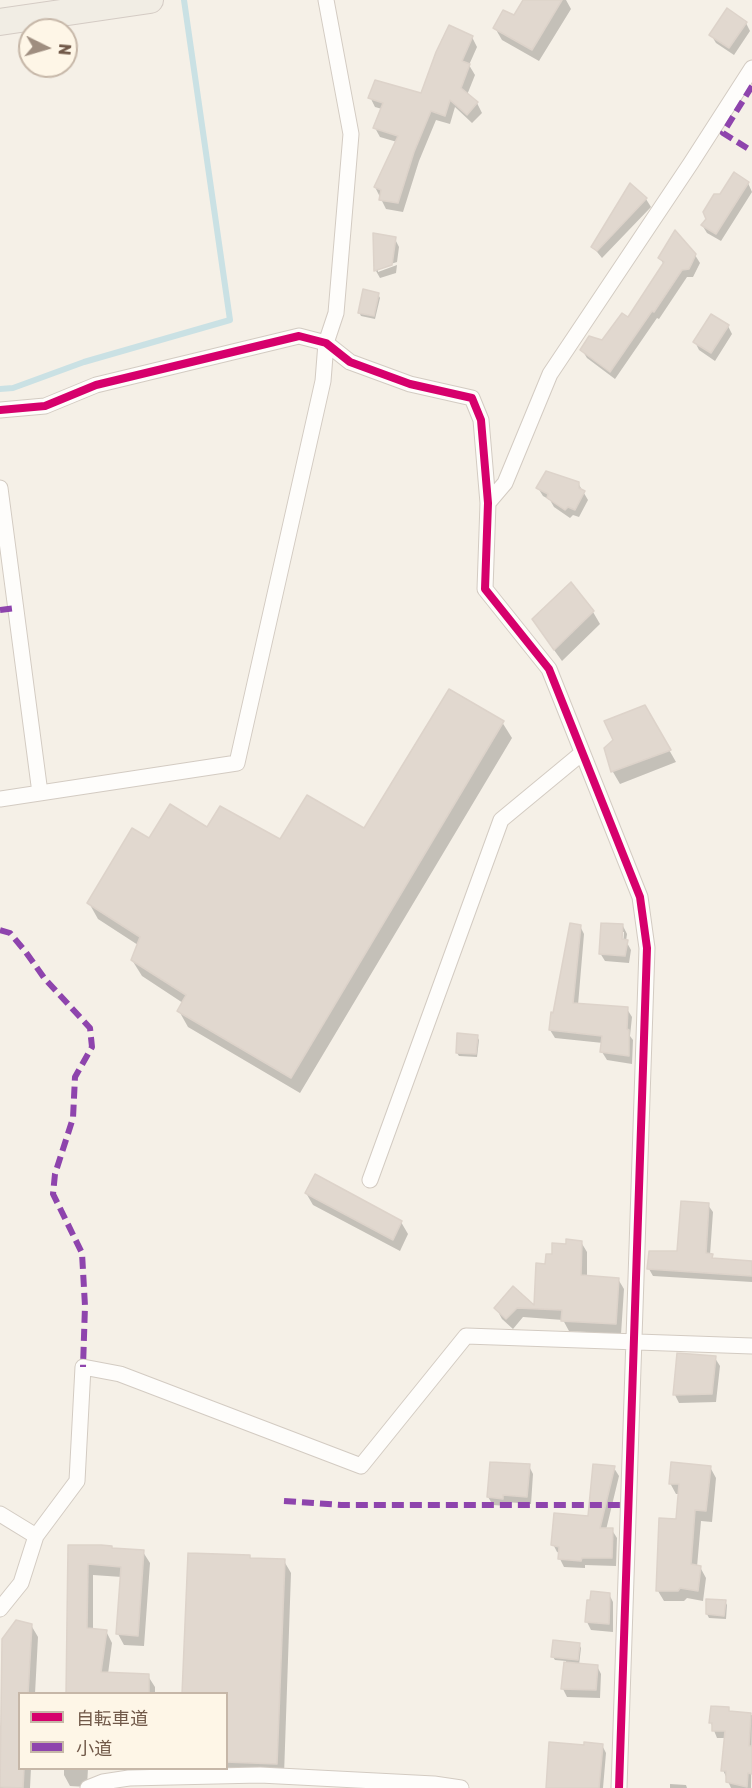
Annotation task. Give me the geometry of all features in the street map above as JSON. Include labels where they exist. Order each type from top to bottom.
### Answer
[{"type":"main road","points":[[0,22],[150,0]]},
{"type":"street","points":[[0,799],[237,763],[322,381],[326,343],[336,313],[351,135],[326,0]]},
{"type":"street","points":[[489,503],[505,483],[549,374],[752,68]]},
{"type":"street","points":[[0,410],[45,406],[96,385],[299,336],[326,343],[350,362],[410,384],[472,398],[481,420],[489,503],[485,589],[549,669],[640,897],[647,948],[632,1342],[619,1788]]},
{"type":"street","points":[[0,488],[40,793]]},
{"type":"street","points":[[370,1180],[501,820],[582,753]]},
{"type":"street","points":[[0,1609],[21,1583],[36,1536],[77,1481],[83,1367],[120,1374],[361,1466],[466,1336],[752,1346]]},
{"type":"street","points":[[0,1514],[36,1536]]},
{"type":"street","points":[[88,1788],[103,1782],[129,1778],[260,1775],[461,1788]]},
{"type":"building","points":[[523,0],[562,0],[532,50],[493,28],[503,10],[514,15]]},
{"type":"building","points":[[727,8],[747,22],[729,48],[709,35]]},
{"type":"building","points":[[449,25],[473,36],[462,61],[470,64],[461,88],[478,102],[467,115],[450,100],[445,116],[431,111],[414,152],[398,203],[379,200],[381,190],[374,187],[398,136],[373,128],[383,103],[368,98],[375,80],[421,93]]},
{"type":"building","points":[[734,172],[749,182],[716,234],[701,225],[706,219],[703,212],[714,194],[720,194]]},
{"type":"building","points":[[630,183],[647,198],[597,251],[591,247]]},
{"type":"building","points":[[675,230],[696,254],[692,263],[689,269],[682,270],[610,372],[580,350],[589,336],[602,340],[622,313],[628,317],[664,262],[658,258]]},
{"type":"building","points":[[373,233],[396,237],[392,265],[374,271]]},
{"type":"building","points":[[363,289],[379,293],[374,316],[358,313]]},
{"type":"building","points":[[711,314],[729,325],[711,353],[693,342]]},
{"type":"building","points":[[546,471],[579,482],[579,488],[585,491],[575,510],[568,507],[565,510],[547,498],[548,494],[536,488]]},
{"type":"building","points":[[571,582],[594,611],[554,650],[532,619]]},
{"type":"building","points":[[449,689],[504,721],[291,1078],[177,1011],[186,995],[131,960],[140,937],[87,903],[132,828],[149,838],[170,804],[207,827],[220,806],[280,839],[307,795],[364,828]]},
{"type":"building","points":[[645,705],[671,750],[611,772],[604,748],[613,740],[604,721]]},
{"type":"building","points":[[570,923],[581,925],[573,1003],[628,1007],[629,1056],[600,1052],[602,1036],[549,1030]]},
{"type":"building","points":[[601,923],[623,924],[622,939],[628,940],[625,956],[599,954]]},
{"type":"building","points":[[457,1033],[478,1035],[476,1054],[456,1053]]},
{"type":"building","points":[[315,1174],[402,1221],[393,1240],[305,1193]]},
{"type":"building","points":[[681,1201],[709,1203],[706,1253],[713,1254],[712,1258],[752,1261],[752,1276],[647,1269],[649,1251],[677,1251]]},
{"type":"building","points":[[566,1239],[582,1241],[581,1275],[619,1278],[616,1324],[561,1321],[562,1310],[517,1308],[506,1319],[494,1308],[513,1286],[534,1305],[536,1263],[545,1264],[546,1254],[552,1254],[552,1243],[566,1244]]},
{"type":"building","points":[[677,1353],[716,1356],[712,1394],[673,1395]]},
{"type":"building","points":[[490,1462],[530,1464],[527,1497],[503,1495],[503,1499],[487,1497]]},
{"type":"building","points":[[671,1462],[711,1466],[706,1511],[695,1510],[691,1564],[701,1566],[698,1591],[680,1588],[678,1591],[656,1591],[659,1518],[676,1519],[679,1484],[669,1484]]},
{"type":"building","points":[[593,1464],[615,1466],[600,1528],[613,1528],[612,1558],[582,1558],[581,1561],[558,1559],[559,1547],[551,1545],[554,1513],[588,1516]]},
{"type":"building","points":[[68,1545],[101,1545],[144,1550],[138,1636],[116,1634],[121,1567],[88,1564],[87,1628],[107,1630],[101,1672],[149,1674],[149,1692],[66,1692]]},
{"type":"building","points":[[188,1553],[250,1555],[250,1558],[285,1559],[277,1764],[228,1762],[228,1692],[182,1692]]},
{"type":"building","points":[[591,1591],[610,1593],[609,1624],[585,1622],[587,1600],[590,1600]]},
{"type":"building","points":[[706,1599],[726,1600],[724,1616],[706,1614]]},
{"type":"building","points":[[16,1620],[32,1624],[28,1692],[18,1692],[18,1770],[24,1770],[23,1788],[0,1787],[2,1639]]},
{"type":"building","points":[[553,1640],[580,1643],[578,1660],[551,1657]]},
{"type":"building","points":[[564,1662],[598,1665],[596,1690],[561,1689]]},
{"type":"building","points":[[711,1706],[729,1707],[729,1711],[751,1713],[749,1746],[752,1746],[752,1774],[748,1773],[747,1787],[726,1782],[726,1771],[721,1771],[725,1731],[712,1731],[712,1723],[709,1723]]},
{"type":"building","points":[[549,1742],[603,1744],[599,1788],[546,1788]]},
{"type":"waterway","points":[[0,389],[13,388],[84,362],[230,320],[184,0]]},
{"type":"marked path","points":[[752,86],[723,133],[752,151]]},
{"type":"marked path","points":[[0,610],[16,608]]},
{"type":"marked path","points":[[0,930],[10,933],[45,979],[90,1028],[92,1047],[75,1077],[73,1118],[55,1174],[53,1194],[82,1253],[85,1306],[83,1367]]},
{"type":"marked path","points":[[284,1501],[341,1505],[628,1505]]},
{"type":"cycle path","points":[[0,410],[45,406],[96,385],[299,336],[326,343],[350,362],[410,384],[472,398],[481,420],[488,503],[485,589],[549,669],[640,897],[647,948],[619,1788]]}]
